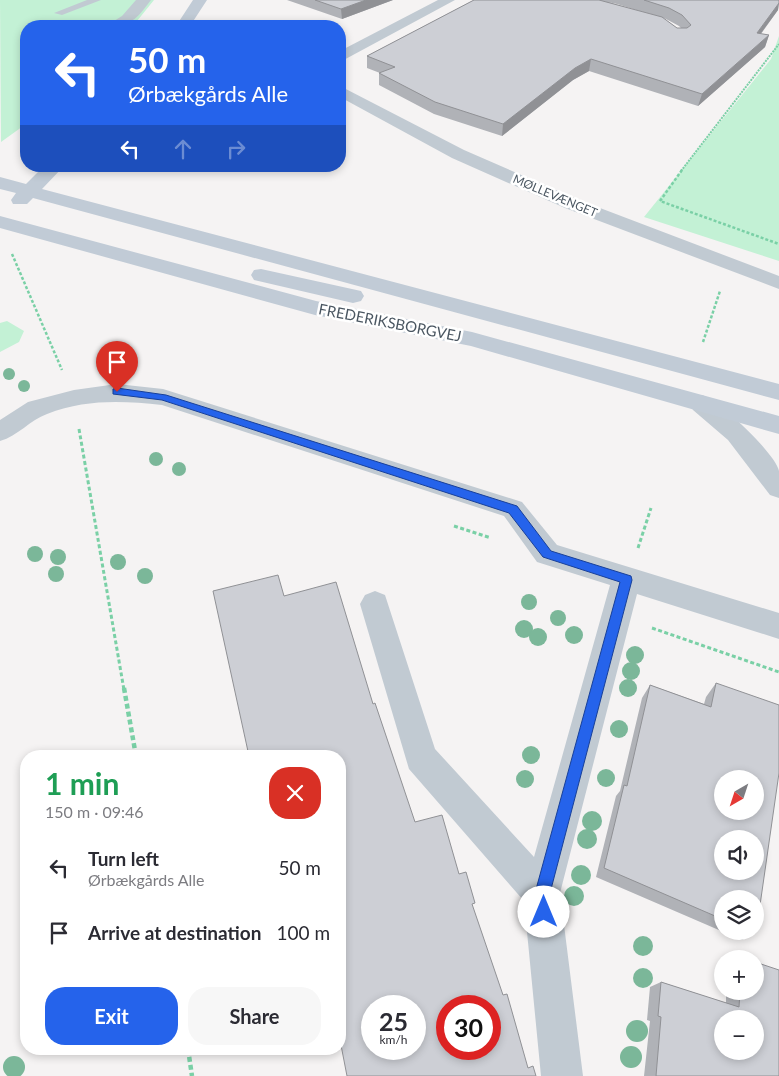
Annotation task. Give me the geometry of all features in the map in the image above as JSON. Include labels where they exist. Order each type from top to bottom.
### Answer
[{"type":"main road","points":[[187,20],[200,0]]},
{"type":"main road","points":[[0,216],[31,191],[50,172]]},
{"type":"main road","points":[[0,183],[31,191]]},
{"type":"main road","points":[[0,191],[31,191]]},
{"type":"main road","name":"FREDERIKSBORGVEJ","points":[[31,191],[779,392]]},
{"type":"main road","points":[[0,221],[63,222],[283,280],[435,314],[483,313]]},
{"type":"main road","name":"FREDERIKSBORGVEJ","points":[[0,221],[315,308],[472,339],[779,425]]},
{"type":"street","points":[[125,20],[144,0]]},
{"type":"street","points":[[346,54],[448,0]]},
{"type":"street","name":"MØLLEVÆNGET","points":[[346,94],[458,154],[572,204],[779,283]]},
{"type":"street","points":[[0,432],[37,408],[74,398],[117,392],[163,397],[513,510],[547,554],[626,580],[779,624]]},
{"type":"street","points":[[702,404],[737,434],[779,488]]},
{"type":"street","points":[[562,1076],[542,893],[626,580]]},
{"type":"street","points":[[375,604],[421,758],[542,893]]},
{"type":"lane","points":[[59,13],[96,0]]},
{"type":"path","points":[[779,44],[714,126],[660,201],[779,244]]},
{"type":"path","points":[[16,249],[12,252],[12,256],[74,398],[135,750]]},
{"type":"path","points":[[626,580],[652,508]]},
{"type":"path","points":[[444,523],[491,538],[496,546]]},
{"type":"path","points":[[617,616],[779,672]]},
{"type":"path","points":[[189,1055],[192,1076]]},
{"type":"green space","points":[[0,0],[154,0],[138,20],[20,20],[20,128],[1,142]]},
{"type":"green space","points":[[779,36],[779,261],[644,217],[771,59]]},
{"type":"green space","points":[[7,321],[24,331],[19,342],[0,352],[0,323]]},
{"type":"building","points":[[315,0],[366,0],[341,9]]},
{"type":"building","points":[[474,0],[599,0],[662,17],[677,28],[687,28],[691,25],[682,15],[669,8],[644,0],[779,0],[779,3],[757,33],[769,35],[702,94],[591,59],[575,68],[503,124],[435,102],[379,73],[395,67],[367,56]]},
{"type":"building","points":[[278,575],[284,596],[336,582],[373,704],[375,703],[415,822],[442,815],[459,874],[466,872],[475,903],[472,904],[503,995],[507,994],[528,1068],[533,1066],[536,1076],[347,1076],[343,1055],[346,1055],[346,750],[248,750],[213,591]]},
{"type":"building","points":[[716,683],[779,705],[779,773],[764,877],[764,830],[714,830],[714,880],[764,880],[762,890],[714,890],[714,916],[604,868],[624,785],[627,786],[650,685],[711,707]]},
{"type":"building","points":[[764,965],[779,970],[779,1076],[656,1076],[661,1017],[658,1016],[661,982],[739,1007],[739,1000],[764,1000]]},
{"type":"route","points":[[117,392],[163,397],[513,510],[547,554],[626,580],[542,893],[544,912]]}]
